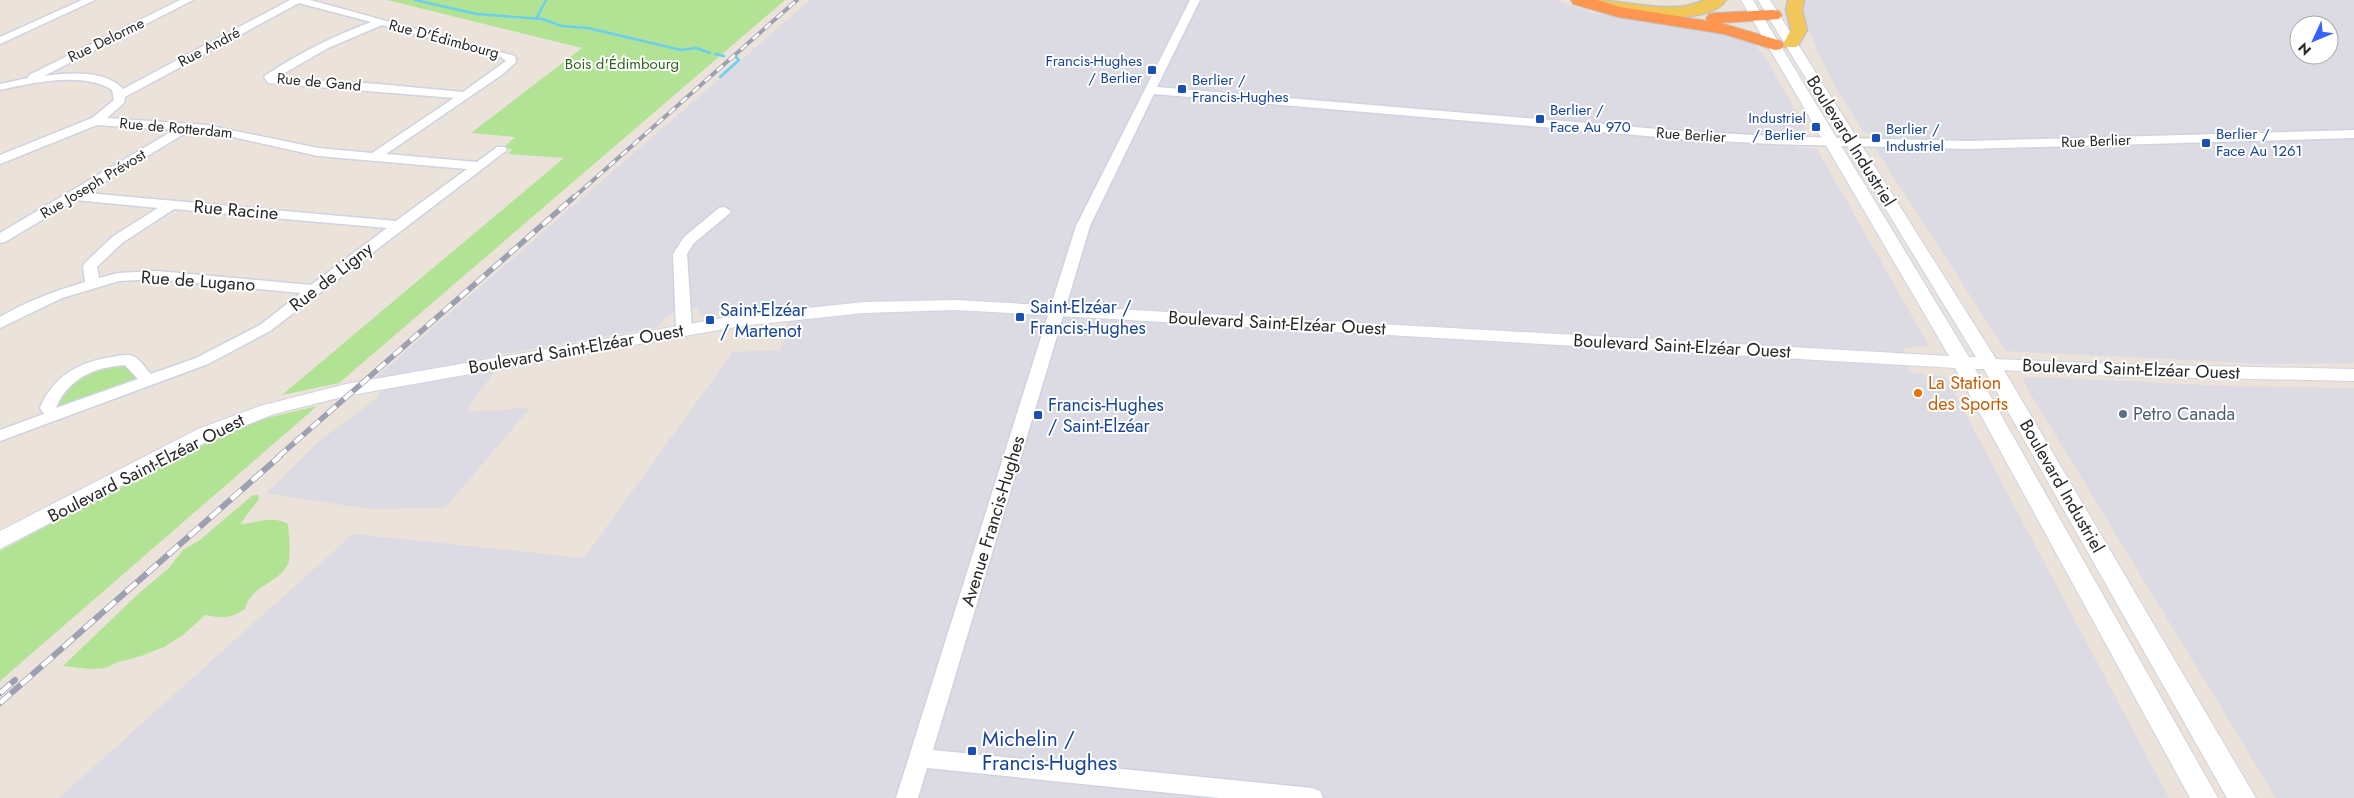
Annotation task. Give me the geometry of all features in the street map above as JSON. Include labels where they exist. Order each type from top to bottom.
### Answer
[{"type":"highway","points":[[1579,0],[1618,12],[1735,31],[1783,44]]},
{"type":"highway","points":[[1671,20],[1765,16]]},
{"type":"main road","points":[[1599,0],[1633,9],[1668,12],[1697,9],[1718,0]]},
{"type":"main road","points":[[1783,44],[1799,30],[1794,10],[1796,0]]},
{"type":"street","points":[[0,41],[90,0]]},
{"type":"street","name":"Rue Delorme","points":[[24,81],[188,0]]},
{"type":"street","name":"Rue D'Édimbourg","points":[[298,0],[511,58],[510,62],[499,72],[374,157]]},
{"type":"street","name":"Rue André","points":[[121,94],[298,0]]},
{"type":"street","name":"Avenue Francis-Hughes","points":[[907,798],[1086,219],[1195,0]]},
{"type":"street","name":"Boulevard Industriel","points":[[1747,0],[1765,16],[1852,142],[1990,364],[2242,798]]},
{"type":"street","name":"Boulevard Industriel","points":[[1764,0],[1765,16]]},
{"type":"street","name":"Rue de Gand","points":[[382,22],[332,41],[298,58],[270,78],[272,81],[378,87],[463,95]]},
{"type":"street","name":"Boulevard Industriel","points":[[1783,44],[1831,141],[1962,362],[2204,798]]},
{"type":"street","name":"Rue de Rotterdam","points":[[0,87],[45,78],[108,81],[118,87],[121,94],[120,101],[96,121]]},
{"type":"street","name":"Rue Berlier","points":[[1150,90],[1682,135],[1852,142],[1981,145],[2354,134]]},
{"type":"street","points":[[0,160],[96,121]]},
{"type":"street","name":"Rue de Rotterdam","points":[[96,121],[233,133],[279,145],[318,152],[480,166]]},
{"type":"street","name":"Rue Joseph Prévost","points":[[0,239],[186,128]]},
{"type":"street","name":"Rue de Ligny","points":[[0,436],[202,361],[265,328],[399,225],[501,150]]},
{"type":"street","name":"Rue Racine","points":[[73,196],[399,225]]},
{"type":"street","points":[[92,284],[90,266],[118,240],[173,204]]},
{"type":"street","points":[[684,329],[680,254],[689,240],[724,211]]},
{"type":"street","name":"Rue de Lugano","points":[[0,323],[34,305],[92,284],[118,278],[157,276],[315,290]]},
{"type":"street","name":"Boulevard Saint-Elzéar Ouest","points":[[0,541],[205,434],[268,410],[346,390],[684,329],[771,315],[861,307],[956,305],[1990,364],[2113,370],[2354,375]]},
{"type":"street","points":[[54,417],[48,408],[51,395],[62,383],[88,367],[109,360],[130,360],[149,382]]},
{"type":"street","points":[[920,758],[1312,798]]},
{"type":"shaded area","points":[[810,0],[1555,0],[1590,12],[1728,34],[1751,41],[1765,57],[1808,133],[1792,134],[1795,147],[1817,149],[1929,346],[1904,348],[1909,372],[1946,377],[2169,798],[59,798],[353,534],[584,558],[733,352],[780,350],[788,333],[783,333],[796,304],[761,307],[702,317],[697,308],[669,314],[658,327],[502,354],[365,387]]},
{"type":"shaded area","points":[[1805,0],[2354,0],[2354,363],[2267,364],[2006,351],[1875,148],[1888,148],[1879,137],[1864,132],[1840,95],[1818,53],[1803,12]]},
{"type":"shaded area","points":[[495,371],[471,403],[469,411],[529,409],[445,508],[369,509],[266,493],[318,442],[376,399],[383,389]]},
{"type":"shaded area","points":[[2039,377],[2225,386],[2354,388],[2354,798],[2276,798],[2024,383],[2024,378]]},
{"type":"green space","name":"Bois d'Édimbourg","points":[[387,0],[785,0],[339,383],[282,395],[564,158],[508,154],[512,149],[503,148],[515,137],[471,133],[582,48]]},
{"type":"green space","points":[[114,364],[126,365],[137,377],[136,381],[58,409],[55,401],[60,393],[91,369]]},
{"type":"green space","points":[[317,406],[0,681],[0,551],[175,458],[259,420]]},
{"type":"green space","points":[[253,495],[258,495],[259,499],[240,524],[270,520],[282,521],[288,524],[290,545],[288,564],[284,571],[259,589],[248,601],[245,609],[235,615],[226,617],[205,615],[183,635],[164,647],[115,663],[106,668],[91,669],[63,666],[137,595],[168,569],[183,550],[200,540]]},
{"type":"waterway","points":[[415,0],[477,14],[536,19]]},
{"type":"waterway","points":[[536,19],[546,0]]},
{"type":"waterway","points":[[536,19],[562,26],[588,28],[681,50],[696,48],[710,53]]},
{"type":"waterway","points":[[715,54],[724,56]]},
{"type":"waterway","points":[[720,77],[739,60],[736,57]]},
{"type":"railway","points":[[573,198],[797,0]]},
{"type":"railway","points":[[278,457],[574,197]]},
{"type":"railway","points":[[0,703],[280,456]]},
{"type":"railway","points":[[0,693],[15,680]]},
{"type":"place","name":"Francis-Hughes / Berlier","points":[[1152,70]]},
{"type":"place","name":"Berlier / Francis-Hughes","points":[[1182,89]]},
{"type":"place","name":"Berlier / Face Au 970","points":[[1540,119]]},
{"type":"place","name":"Industriel / Berlier","points":[[1816,127]]},
{"type":"place","name":"Berlier / Industriel","points":[[1876,138]]},
{"type":"place","name":"Berlier / Face Au 1261","points":[[2206,143]]},
{"type":"place","name":"Saint-Elzéar / Francis-Hughes","points":[[1020,317]]},
{"type":"place","name":"Saint-Elzéar / Martenot","points":[[710,320]]},
{"type":"place","name":"La Station des Sports","points":[[1918,393]]},
{"type":"place","name":"Petro Canada","points":[[2123,414]]},
{"type":"place","name":"Francis-Hughes / Saint-Elzéar","points":[[1038,415]]},
{"type":"place","name":"Michelin / Francis-Hughes","points":[[972,751]]}]
